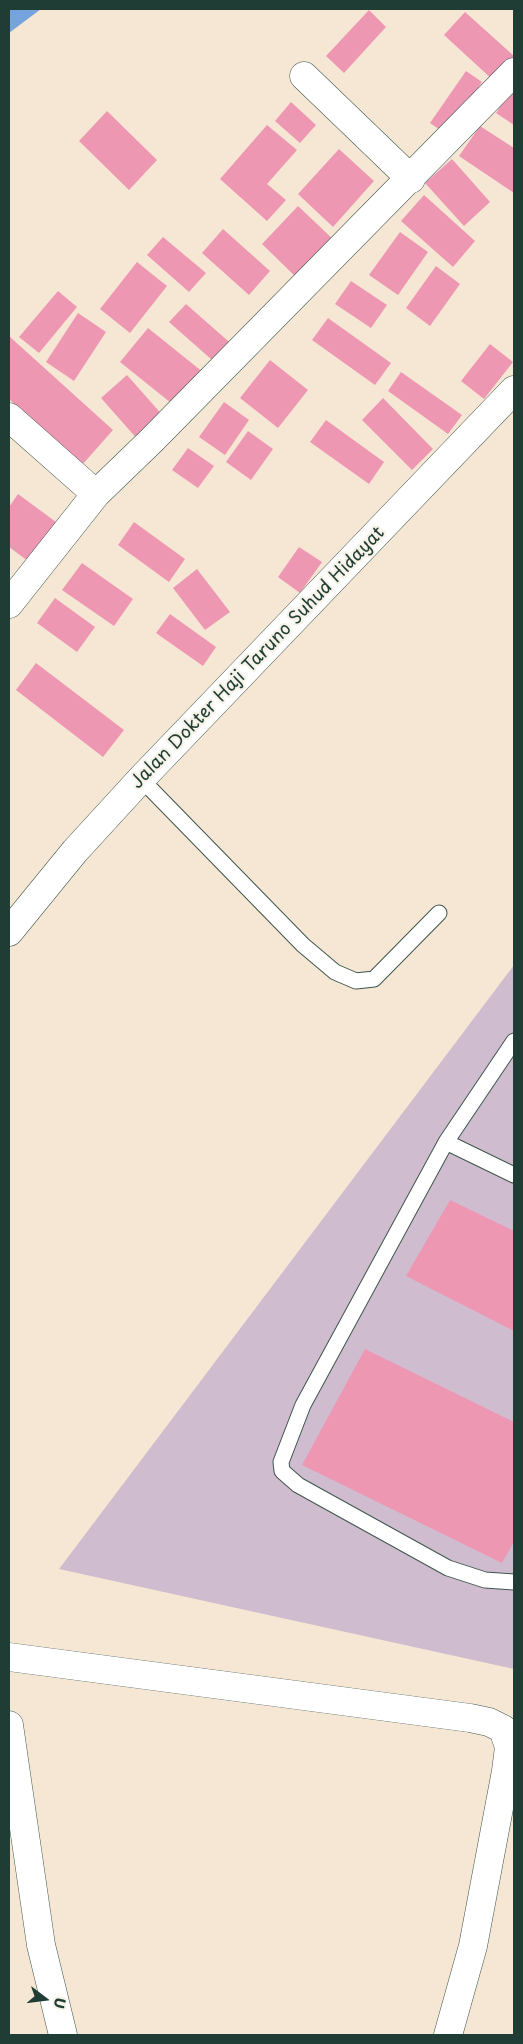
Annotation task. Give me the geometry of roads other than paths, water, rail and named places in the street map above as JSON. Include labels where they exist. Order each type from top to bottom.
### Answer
[{"type":"street","points":[[9,604],[96,494],[411,179],[514,72]]},
{"type":"street","points":[[304,76],[411,179]]},
{"type":"street","name":"Jalan Dokter Haji Taruno Suhud Hidayat","points":[[9,932],[75,851],[142,779],[514,390]]},
{"type":"street","points":[[9,417],[96,494]]},
{"type":"street","points":[[9,1657],[470,1718],[489,1722],[503,1729],[509,1747],[506,1771],[473,1946],[448,2035]]},
{"type":"street","points":[[9,1725],[41,1945],[63,2035]]},
{"type":"lane","points":[[142,779],[304,945],[335,972],[356,981],[374,980],[439,913]]},
{"type":"lane","points":[[514,1041],[446,1142],[303,1405],[281,1462],[282,1471],[298,1485],[448,1568],[485,1580],[514,1582]]},
{"type":"lane","points":[[446,1142],[514,1175]]},
{"type":"water","points":[[9,9],[41,9],[9,33]]}]
